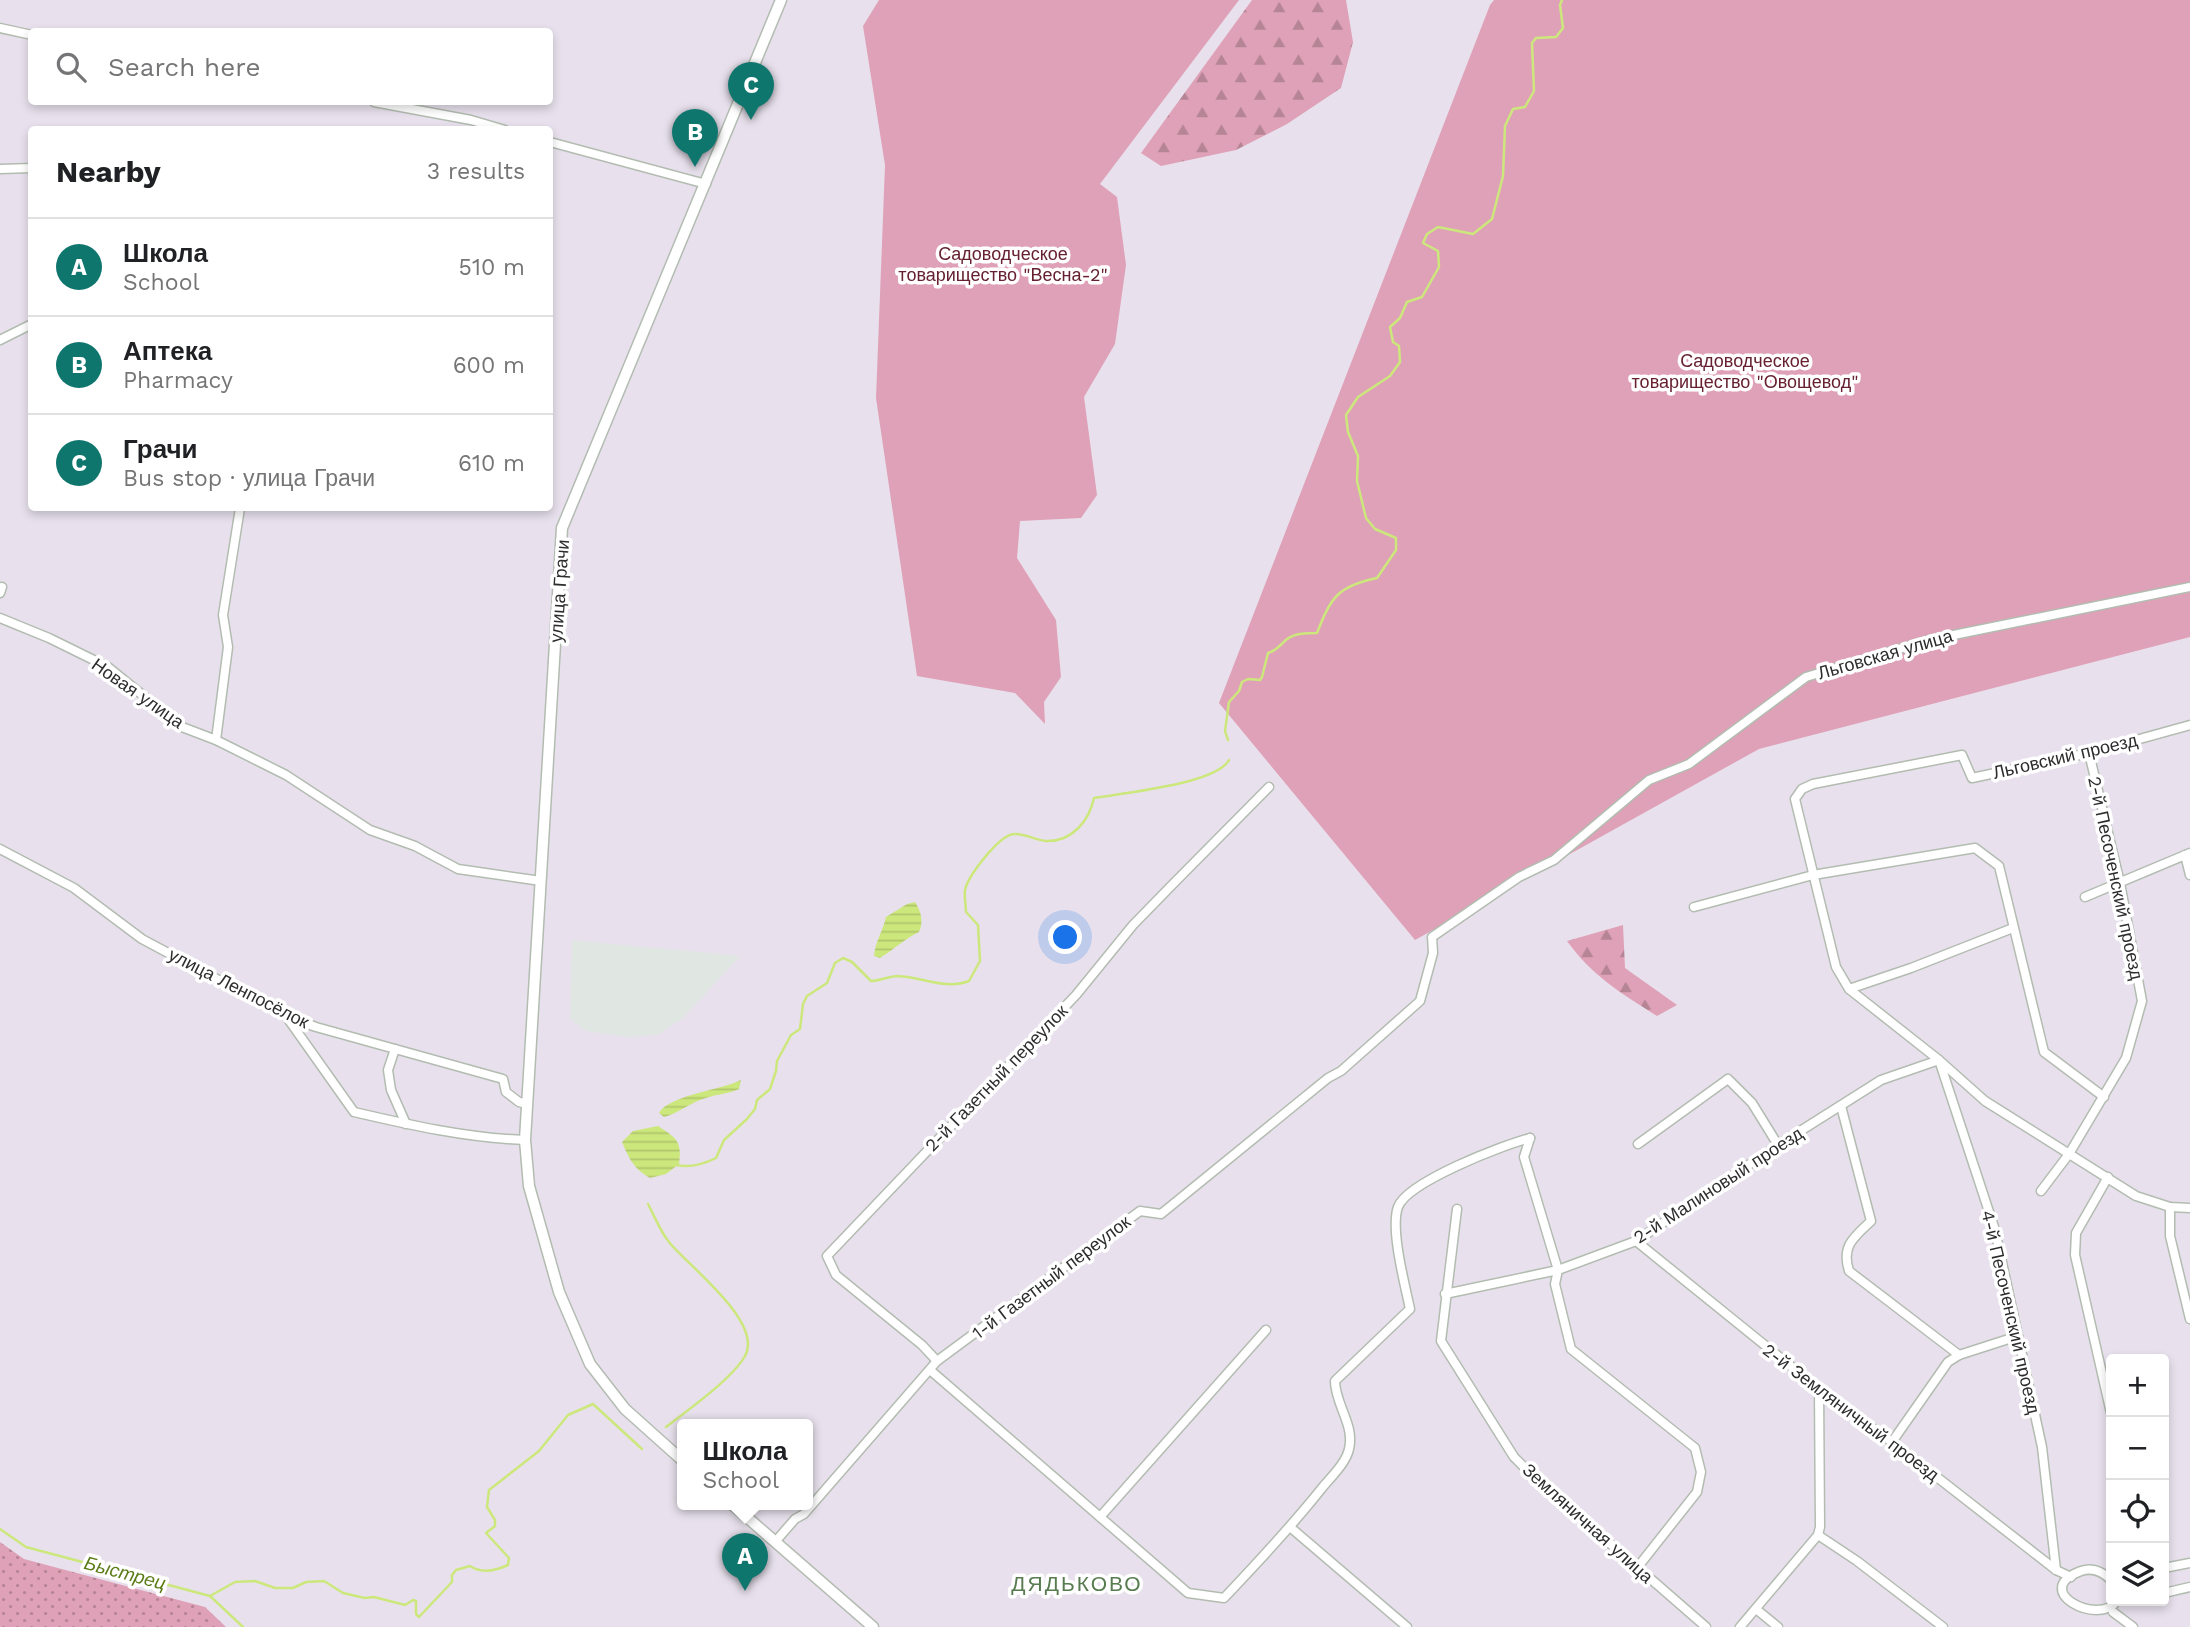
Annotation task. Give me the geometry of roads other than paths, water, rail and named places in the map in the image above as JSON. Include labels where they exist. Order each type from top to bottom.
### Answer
[{"type":"street","name":"улица Грачи","points":[[677,1456],[625,1409],[590,1364],[559,1292],[528,1186],[525,1140],[562,528],[781,0]]},
{"type":"street","points":[[0,28],[28,33]]},
{"type":"street","points":[[390,105],[490,126]]},
{"type":"street","points":[[457,126],[460,118]]},
{"type":"street","points":[[553,143],[706,184]]},
{"type":"street","points":[[0,169],[28,168]]},
{"type":"street","points":[[0,340],[28,326]]},
{"type":"street","points":[[216,740],[228,647],[223,615],[240,511]]},
{"type":"street","name":"Льговская улица","points":[[1420,1001],[1433,953],[1432,937],[1519,877],[1555,860],[1649,780],[1689,764],[1806,677],[1929,640],[2190,587]]},
{"type":"street","name":"Новая улица","points":[[0,618],[108,667],[183,727],[216,740],[286,775],[369,830],[415,846],[457,869],[541,881]]},
{"type":"street","name":"Льговский проезд","points":[[1813,875],[1795,799],[1802,789],[1813,784],[1962,755],[1972,778],[2089,752],[2190,725]]},
{"type":"street","name":"2-й Песоченский проезд","points":[[2069,1154],[2126,1058],[2142,1001],[2120,883],[2089,752]]},
{"type":"street","name":"2-й Газетный переулок","points":[[937,1361],[922,1345],[836,1275],[827,1256],[1076,995],[1133,925],[1269,787]]},
{"type":"street","points":[[1694,906],[1813,875],[1975,848],[1998,866],[2044,1052],[2104,1097]]},
{"type":"street","name":"улица Ленпосёлок","points":[[0,849],[74,888],[142,939],[286,1016],[316,1027],[503,1079],[506,1092],[519,1102],[527,1104]]},
{"type":"street","points":[[2085,897],[2188,854],[2190,875]]},
{"type":"street","points":[[1813,875],[1836,967],[1849,989],[1939,1060],[1985,1101],[2136,1196],[2170,1207],[2190,1209]]},
{"type":"street","points":[[1849,989],[2013,928]]},
{"type":"street","name":"1-й Газетный переулок","points":[[813,1504],[937,1361],[1140,1211],[1161,1214],[1328,1078],[1341,1071],[1420,1001]]},
{"type":"street","points":[[286,1016],[354,1112],[493,1139],[525,1140]]},
{"type":"street","points":[[396,1049],[388,1070],[391,1090],[406,1124]]},
{"type":"street","name":"2-й Малиновый проезд","points":[[1446,1294],[1558,1270],[1636,1241],[1777,1145],[1881,1080],[1939,1060]]},
{"type":"street","name":"4-й Песоченский проезд","points":[[1939,1060],[1995,1230],[2042,1447],[2056,1570]]},
{"type":"street","points":[[1638,1144],[1728,1079],[1752,1103],[1777,1145]]},
{"type":"street","points":[[1841,1106],[1871,1221],[1850,1242],[1846,1261],[1849,1271],[1959,1355]]},
{"type":"street","points":[[930,1370],[1188,1593],[1224,1598],[1290,1527],[1342,1463],[1350,1448],[1349,1428],[1335,1394],[1335,1381],[1410,1309],[1397,1245],[1398,1208],[1407,1195],[1461,1163],[1504,1144],[1530,1138],[1524,1157],[1558,1270],[1555,1284],[1571,1349],[1695,1448],[1701,1472],[1697,1492],[1637,1568]]},
{"type":"street","points":[[2040,1191],[2069,1154]]},
{"type":"street","points":[[2106,1391],[2075,1255],[2076,1233],[2108,1177]]},
{"type":"street","points":[[2170,1207],[2170,1236],[2190,1319]]},
{"type":"street","name":"Земляничная улица","points":[[1457,1209],[1441,1341],[1514,1457],[1706,1627]]},
{"type":"street","name":"2-й Земляничный проезд","points":[[1636,1241],[1819,1389],[1892,1442],[2056,1570],[2071,1577]]},
{"type":"street","points":[[1100,1517],[1266,1330]]},
{"type":"street","points":[[1892,1442],[1943,1368],[1959,1355],[2018,1336]]},
{"type":"street","points":[[1740,1627],[1818,1535],[1819,1389]]},
{"type":"street","points":[[739,1510],[873,1627]]},
{"type":"street","name":"1-й Газетный переулок","points":[[775,1542],[795,1519],[808,1510]]},
{"type":"street","points":[[1290,1527],[1407,1627]]},
{"type":"street","points":[[1818,1535],[1944,1627]]},
{"type":"street","points":[[2169,1567],[2190,1563]]},
{"type":"street","points":[[2065,1609],[2063,1592],[2071,1577],[2078,1572],[2096,1570],[2106,1577]]},
{"type":"street","points":[[2169,1592],[2190,1587]]},
{"type":"street","points":[[2116,1606],[2110,1615],[2133,1627]]},
{"type":"street","points":[[1756,1609],[1778,1627]]},
{"type":"waterway","points":[[1228,740],[1225,731],[1229,702],[1239,691],[1242,682],[1248,679],[1260,680],[1268,653],[1277,649],[1287,639],[1298,634],[1317,633],[1327,610],[1338,595],[1353,585],[1377,578],[1396,550],[1396,538],[1375,529],[1366,518],[1357,481],[1358,456],[1348,432],[1346,415],[1358,397],[1390,376],[1400,362],[1399,346],[1393,342],[1390,327],[1400,318],[1407,302],[1422,297],[1439,267],[1438,251],[1423,243],[1427,234],[1438,227],[1473,234],[1492,219],[1503,176],[1505,126],[1513,109],[1525,107],[1534,91],[1532,43],[1536,38],[1556,37],[1563,28],[1560,5],[1562,0]]},
{"type":"waterway","points":[[676,1165],[696,1165],[716,1158],[724,1140],[755,1109],[757,1100],[770,1089],[777,1061],[791,1035],[800,1029],[803,1004],[807,996],[827,983],[835,963],[843,958],[852,962],[871,981],[898,976],[943,984],[969,981],[980,961],[978,925],[966,912],[965,890],[978,866],[1000,841],[1014,834],[1046,841],[1064,838],[1083,822],[1094,798],[1188,781],[1221,768],[1229,760]]},
{"type":"waterway","points":[[648,1204],[669,1242],[734,1311],[744,1327],[748,1342],[745,1356],[739,1365],[709,1394],[666,1427]]},
{"type":"waterway","points":[[210,1596],[235,1582],[255,1581],[275,1588],[293,1588],[306,1582],[324,1581],[343,1593],[365,1598],[374,1597],[405,1605],[416,1601],[416,1614],[419,1617],[452,1582],[452,1575],[456,1570],[470,1566],[489,1571],[508,1565],[509,1558],[486,1533],[495,1526],[495,1520],[487,1507],[489,1490],[539,1451],[568,1415],[593,1404],[642,1449]]},
{"type":"waterway","name":"Быстрец","points":[[0,1529],[26,1547],[210,1596],[243,1627]]},
{"type":"place","name":"Грачи","points":[[751,120]]},
{"type":"place","name":"Аптека","points":[[695,167]]},
{"type":"place","name":"Школа","points":[[745,1591]]},
{"type":"district","name":"ДЯДЬКОВО","points":[[1077,1583]]},
{"type":"park label","name":"Садоводческое товарищество \"Весна-2\"","points":[[1003,263]]},
{"type":"park label","name":"Садоводческое товарищество \"Овощевод\"","points":[[1745,370]]}]
